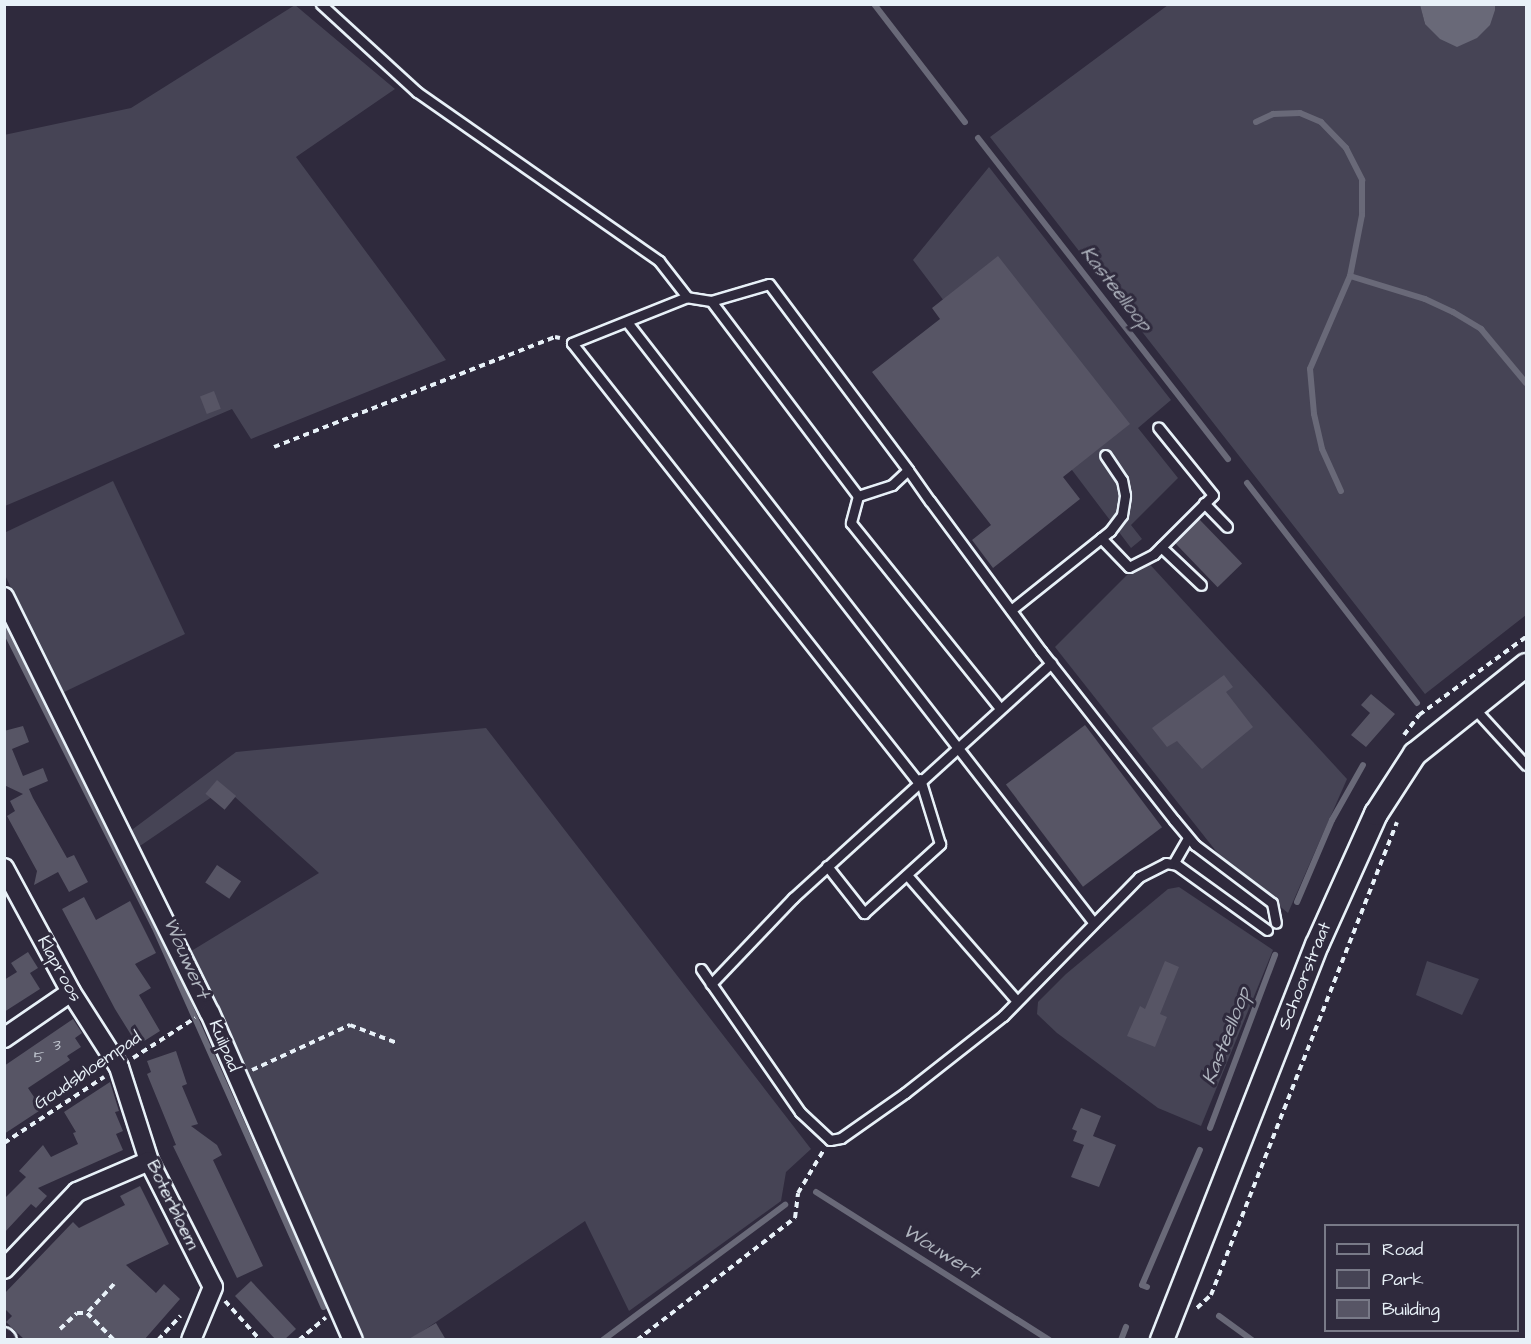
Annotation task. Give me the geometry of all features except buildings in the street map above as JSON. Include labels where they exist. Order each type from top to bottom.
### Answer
[{"type":"street","name":"Kuilpad","points":[[4,597],[210,1012],[353,1340]]},
{"type":"street","name":"Schoorstraat","points":[[1162,1340],[1317,945],[1376,814],[1415,754],[1473,705],[1527,665]]},
{"type":"street","name":"Klaproos","points":[[4,868],[71,992],[119,1067]]},
{"type":"street","points":[[4,1038],[71,992]]},
{"type":"street","name":"Boterbloem","points":[[119,1067],[149,1161],[213,1287]]},
{"type":"street","points":[[4,1269],[77,1192],[149,1161]]},
{"type":"street","points":[[191,1340],[213,1287]]},
{"type":"lane","points":[[321,4],[417,92],[659,261],[687,297]]},
{"type":"lane","points":[[827,866],[864,913],[940,844],[918,780],[572,343],[687,297],[711,301],[769,284],[1051,663],[1188,838],[1272,903],[1276,923]]},
{"type":"lane","points":[[711,301],[858,496]]},
{"type":"lane","points":[[627,322],[1093,922]]},
{"type":"lane","points":[[1101,538],[1129,567],[1161,547],[1213,495],[1158,426]]},
{"type":"lane","points":[[1011,610],[1101,538],[1122,515],[1125,495],[1122,480],[1105,455]]},
{"type":"lane","points":[[858,496],[892,485],[908,471]]},
{"type":"lane","points":[[858,496],[851,523],[1000,708]]},
{"type":"lane","points":[[1204,503],[1227,526]]},
{"type":"lane","points":[[1161,547],[1201,585]]},
{"type":"lane","points":[[711,984],[741,949],[918,780],[1051,663]]},
{"type":"lane","points":[[1473,705],[1527,765]]},
{"type":"lane","points":[[1173,864],[1188,838]]},
{"type":"lane","points":[[701,969],[800,1112],[830,1140],[841,1138],[905,1093],[1017,1001],[1139,877],[1166,863],[1173,864],[1267,930]]},
{"type":"lane","points":[[907,874],[1017,1001]]},
{"type":"path","points":[[274,447],[555,337],[572,343]]},
{"type":"path","points":[[1456,688],[1527,637]]},
{"type":"path","name":"Schoorstraat","points":[[1201,1305],[1210,1295],[1400,814]]},
{"type":"path","name":"Goudsbloempad","points":[[4,1143],[187,1022]]},
{"type":"path","points":[[237,1077],[350,1025],[397,1043]]},
{"type":"path","points":[[637,1340],[795,1218],[798,1193],[830,1140]]},
{"type":"path","points":[[87,1313],[114,1284]]},
{"type":"path","points":[[213,1287],[260,1339]]},
{"type":"path","points":[[299,1340],[338,1307]]},
{"type":"path","points":[[60,1329],[77,1313],[87,1313],[114,1340]]},
{"type":"green space","points":[[295,5],[395,89],[296,157],[446,360],[251,439],[232,409],[5,506],[4,135],[131,108]]},
{"type":"green space","points":[[1168,5],[1420,5],[1425,24],[1495,10],[1495,5],[1526,5],[1526,615],[1425,694],[990,137]]},
{"type":"green space","points":[[989,167],[1171,400],[1138,428],[1178,478],[1131,525],[1142,539],[1131,548],[913,260]]},
{"type":"green space","points":[[113,481],[185,634],[60,694],[5,575],[4,533]]},
{"type":"green space","points":[[1144,558],[1347,779],[1288,913],[1223,860],[1055,647]]},
{"type":"green space","points":[[486,728],[811,1149],[786,1172],[781,1201],[629,1311],[585,1221],[411,1339],[362,1339],[188,953],[319,873],[225,788],[137,848],[129,832],[236,752]]},
{"type":"green space","points":[[1179,887],[1273,950],[1201,1126],[1158,1108],[1057,1033],[1037,1014],[1038,1002],[1066,974],[1168,889]]},
{"type":"green space","points":[[1427,961],[1479,979],[1462,1015],[1416,995]]},
{"type":"water","points":[[1420,5],[1495,5],[1495,10],[1490,25],[1477,38],[1457,47],[1440,39],[1425,24]]},
{"type":"waterway","name":"Kasteelloop","points":[[874,4],[965,122]]},
{"type":"waterway","points":[[1256,122],[1273,114],[1300,113],[1321,122],[1346,148],[1362,180],[1362,215],[1350,276],[1310,369],[1314,414],[1322,449],[1341,491]]},
{"type":"waterway","name":"Kasteelloop","points":[[978,138],[1228,459]]},
{"type":"waterway","points":[[1350,276],[1425,299],[1481,329],[1526,383]]},
{"type":"waterway","name":"Kasteelloop","points":[[1247,483],[1417,703]]},
{"type":"waterway","name":"Wouwert","points":[[4,628],[154,926],[324,1307]]},
{"type":"waterway","name":"Kasteelloop","points":[[1297,902],[1332,820],[1363,765]]},
{"type":"waterway","name":"Kasteelloop","points":[[1210,1128],[1275,955]]},
{"type":"waterway","name":"Kasteelloop","points":[[1147,1287],[1142,1285],[1200,1150]]},
{"type":"waterway","name":"Wouwert","points":[[816,1192],[1049,1340]]},
{"type":"waterway","name":"Wouwert","points":[[603,1340],[785,1205]]},
{"type":"waterway","name":"Kasteelloop","points":[[1219,1316],[1252,1340]]},
{"type":"waterway","name":"Wouwert","points":[[1121,1340],[1126,1327]]}]
